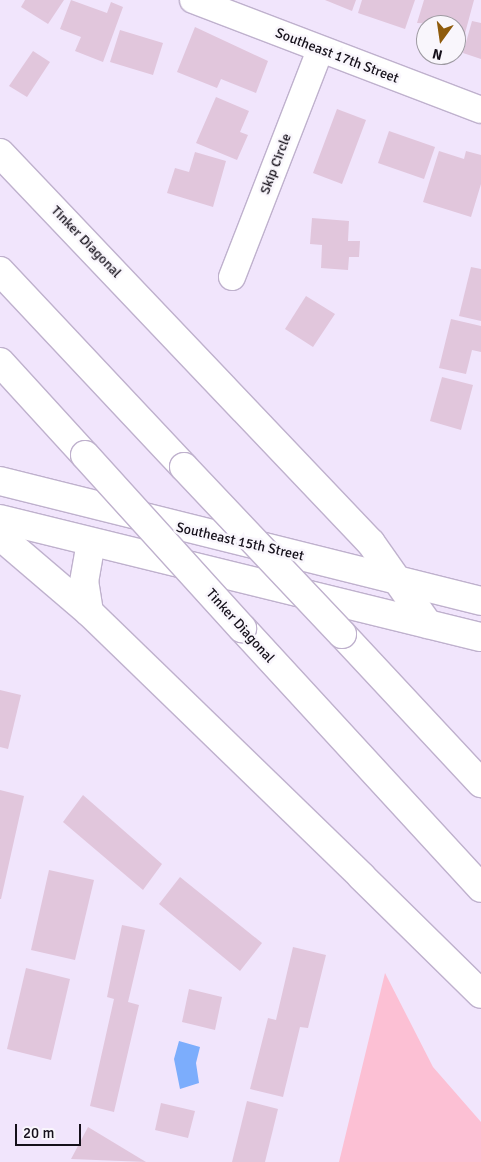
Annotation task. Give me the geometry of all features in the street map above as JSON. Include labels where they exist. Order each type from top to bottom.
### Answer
[{"type":"main road","name":"Tinker Diagonal","points":[[0,153],[312,478],[398,578],[428,624]]},
{"type":"main road","points":[[0,271],[481,783]]},
{"type":"main road","name":"Tinker Diagonal","points":[[0,362],[481,888]]},
{"type":"main road","name":"Southeast 15th Street","points":[[0,481],[398,578],[481,601]]},
{"type":"main road","points":[[0,519],[481,638]]},
{"type":"main road","points":[[0,536],[89,612],[481,994]]},
{"type":"main road","points":[[89,612],[84,582],[91,543]]},
{"type":"street","name":"Southeast 17th Street","points":[[193,0],[481,110]]},
{"type":"street","name":"Skip Circle","points":[[232,277],[320,50]]},
{"type":"shaded area","points":[[385,973],[433,1067],[481,1122],[481,1162],[339,1162]]},
{"type":"water","points":[[179,1041],[200,1047],[196,1063],[199,1083],[180,1089],[174,1059]]},
{"type":"building","points":[[25,0],[64,0],[48,24],[21,7]]},
{"type":"building","points":[[71,0],[107,13],[111,2],[123,7],[103,62],[75,51],[81,37],[60,29]]},
{"type":"building","points":[[325,0],[356,0],[352,11]]},
{"type":"building","points":[[362,0],[415,0],[405,29],[358,13]]},
{"type":"building","points":[[424,0],[474,0],[466,30],[466,15],[419,15]]},
{"type":"building","points":[[472,21],[481,23],[481,59],[466,54],[466,42]]},
{"type":"building","points":[[195,27],[268,61],[256,93],[221,79],[217,88],[177,72]]},
{"type":"building","points":[[120,30],[163,43],[153,75],[110,62]]},
{"type":"building","points":[[33,51],[50,62],[27,97],[9,86]]},
{"type":"building","points":[[216,97],[249,111],[240,132],[248,135],[237,160],[196,143]]},
{"type":"building","points":[[337,109],[366,120],[342,184],[313,173]]},
{"type":"building","points":[[389,131],[435,147],[424,179],[378,163]]},
{"type":"building","points":[[439,151],[464,159],[466,151],[481,155],[481,184],[471,217],[423,202]]},
{"type":"building","points":[[195,152],[226,161],[213,207],[167,193],[175,168],[189,172]]},
{"type":"building","points":[[312,218],[349,221],[348,241],[360,241],[359,257],[349,257],[348,270],[321,268],[322,245],[310,244]]},
{"type":"building","points":[[471,267],[481,269],[481,321],[459,316]]},
{"type":"building","points":[[306,296],[335,314],[313,347],[285,329]]},
{"type":"building","points":[[451,319],[481,326],[481,352],[472,350],[466,374],[439,368]]},
{"type":"building","points":[[442,377],[473,385],[461,430],[430,421]]},
{"type":"building","points":[[0,690],[21,695],[8,749],[0,747]]},
{"type":"building","points":[[0,790],[24,796],[1,899],[0,899]]},
{"type":"building","points":[[83,795],[162,864],[143,890],[63,822]]},
{"type":"building","points":[[49,870],[94,880],[75,960],[31,950]]},
{"type":"building","points":[[180,877],[262,943],[240,971],[159,904]]},
{"type":"building","points":[[122,925],[145,930],[128,1002],[139,1005],[114,1112],[90,1106],[114,999],[107,997]]},
{"type":"building","points":[[293,947],[326,955],[308,1028],[300,1027],[283,1097],[250,1089],[268,1018],[276,1020]]},
{"type":"building","points":[[26,968],[70,979],[51,1060],[7,1049]]},
{"type":"building","points":[[189,989],[222,997],[215,1030],[182,1022]]},
{"type":"building","points":[[247,1101],[278,1109],[265,1162],[232,1162]]},
{"type":"building","points":[[161,1103],[195,1111],[188,1138],[155,1130]]},
{"type":"building","points":[[88,1127],[146,1162],[71,1159]]}]
